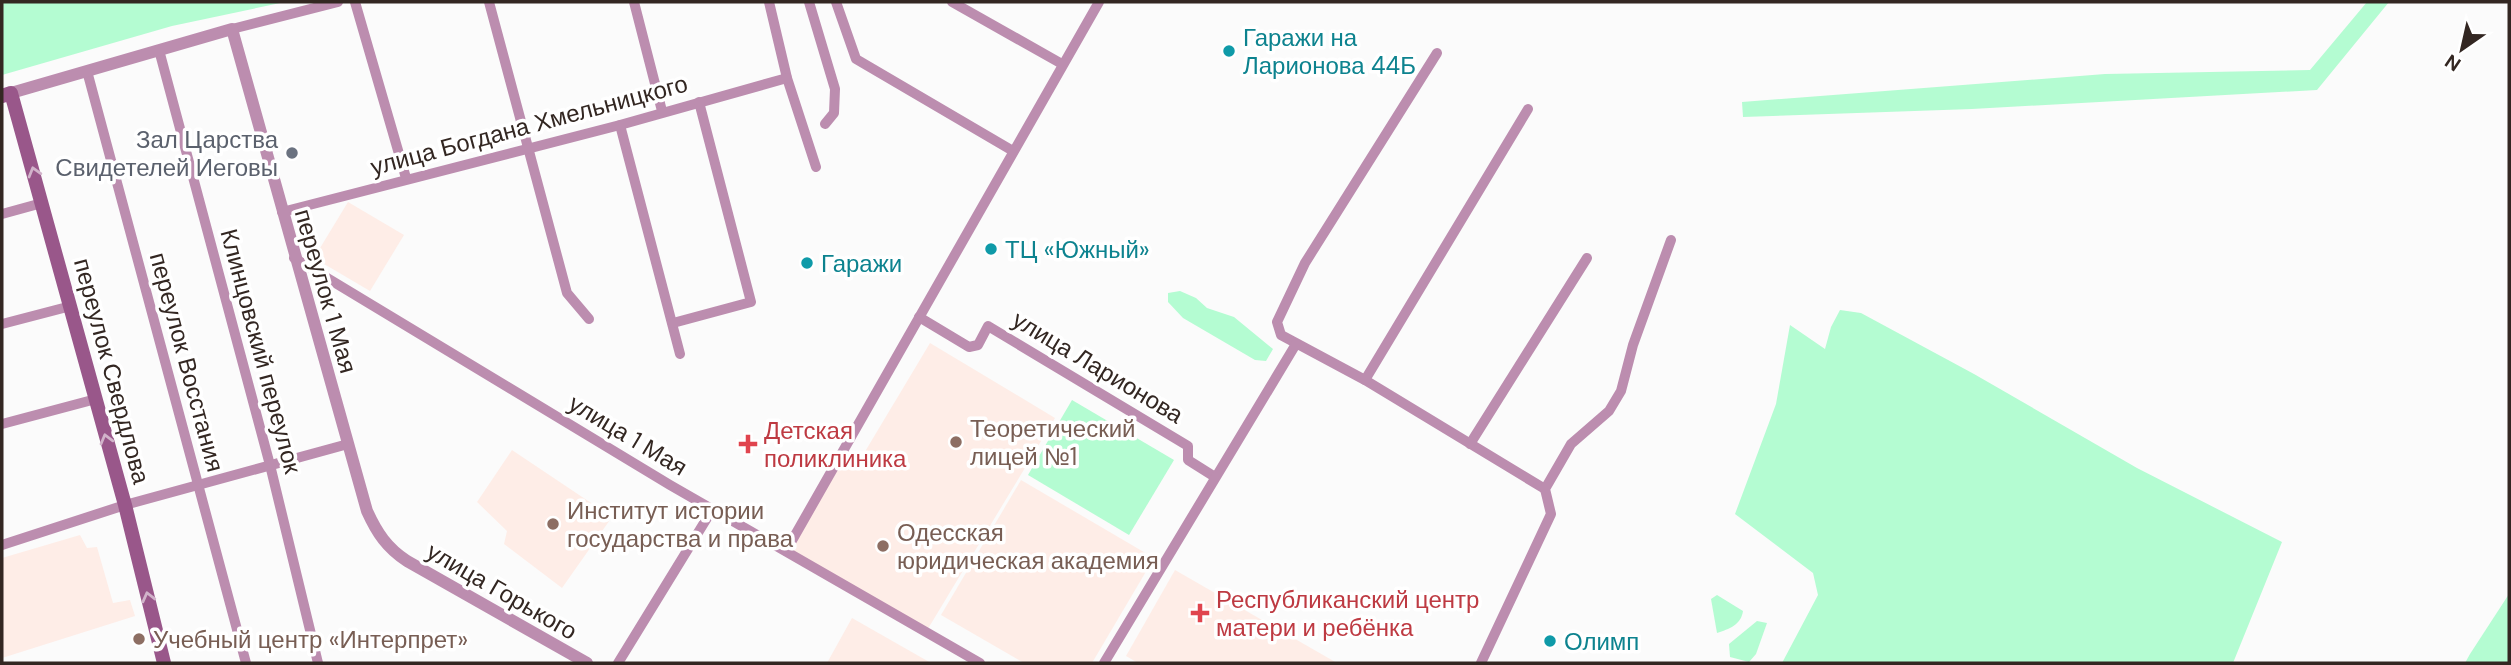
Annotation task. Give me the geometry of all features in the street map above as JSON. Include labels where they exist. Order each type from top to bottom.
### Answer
[{"type":"main road","name":"переулок Свердлова","points":[[7,94],[71,306],[164,663]]},
{"type":"street","points":[[7,94],[232,29],[338,2]]},
{"type":"street","points":[[355,2],[407,178]]},
{"type":"street","points":[[489,2],[567,293],[589,320]]},
{"type":"street","points":[[634,2],[662,111]]},
{"type":"street","points":[[769,2],[787,78],[816,167]]},
{"type":"street","points":[[809,2],[835,89],[834,113],[825,124]]},
{"type":"street","points":[[836,2],[856,59],[1013,151]]},
{"type":"street","points":[[952,2],[1062,64]]},
{"type":"street","points":[[786,551],[1098,2]]},
{"type":"street","name":"переулок 1 Мая","points":[[232,29],[367,511],[385,544],[397,555]]},
{"type":"street","name":"Клинцовский переулок","points":[[159,50],[270,465],[318,663]]},
{"type":"street","points":[[1437,53],[1305,263],[1283,304],[1277,323],[1281,335],[1365,380],[1545,489]]},
{"type":"street","name":"переулок Восстания","points":[[87,71],[246,663]]},
{"type":"street","name":"улица Богдана Хмельницкого","points":[[282,212],[620,125],[787,78]]},
{"type":"street","points":[[673,323],[751,302],[699,102]]},
{"type":"street","points":[[1365,380],[1528,109]]},
{"type":"street","points":[[620,125],[680,354]]},
{"type":"street","points":[[2,214],[42,203]]},
{"type":"street","points":[[1481,663],[1550,514],[1545,489],[1571,444],[1609,411],[1621,391],[1633,345],[1671,240]]},
{"type":"street","name":"улица 1 Мая","points":[[294,258],[712,510],[980,663]]},
{"type":"street","points":[[1470,444],[1587,258]]},
{"type":"street","points":[[2,324],[71,306]]},
{"type":"street","name":"улица Ларионова","points":[[919,317],[969,348],[978,345],[988,326],[1188,446],[1188,460],[1215,477]]},
{"type":"street","points":[[1109,662],[1215,477],[1296,344]]},
{"type":"street","points":[[2,424],[96,399]]},
{"type":"street","points":[[2,545],[125,505],[348,444]]},
{"type":"street","points":[[618,663],[712,510]]},
{"type":"street","name":"улица Горького","points":[[397,555],[587,663]]},
{"type":"shaded area","points":[[348,202],[404,235],[370,291],[314,258]]},
{"type":"shaded area","points":[[930,343],[1055,418],[926,632],[786,551],[840,455],[857,465]]},
{"type":"shaded area","name":"Институт истории государства и права","points":[[512,450],[612,517],[562,588],[504,544],[507,531],[477,502]]},
{"type":"shaded area","points":[[1021,480],[1154,558],[1092,663],[1024,663],[941,615]]},
{"type":"shaded area","points":[[80,535],[87,548],[97,547],[113,603],[130,600],[135,616],[2,658],[2,558]]},
{"type":"shaded area","name":"Республиканский центр матери и ребёнка","points":[[1175,570],[1337,663],[1138,663],[1126,656]]},
{"type":"shaded area","points":[[852,618],[931,663],[827,663]]},
{"type":"green space","points":[[2,2],[285,2],[172,26],[2,75]]},
{"type":"green space","points":[[2367,2],[2389,2],[2317,90],[1972,109],[1743,117],[1742,102],[2105,74],[2310,70]]},
{"type":"green space","points":[[1180,291],[1196,298],[1207,308],[1234,317],[1273,349],[1266,361],[1255,360],[1183,318],[1168,302],[1168,293]]},
{"type":"green space","points":[[1840,310],[1861,313],[1974,374],[2137,468],[2282,542],[2233,663],[1782,663],[1818,595],[1813,573],[1735,514],[1776,404],[1790,325],[1825,349],[1831,327]]},
{"type":"green space","points":[[1072,400],[1174,460],[1129,535],[1028,475]]},
{"type":"green space","points":[[2509,594],[2509,663],[2465,663],[2470,654]]},
{"type":"green space","points":[[1717,595],[1743,611],[1737,623],[1717,633],[1711,599]]},
{"type":"green space","points":[[1757,621],[1767,623],[1756,654],[1749,662],[1730,657],[1729,644]]},
{"type":"place","name":"Гаражи на Ларионова 44Б","points":[[1229,51]]},
{"type":"place","name":"Зал Царства Свидетелей Иеговы","points":[[292,153]]},
{"type":"place","name":"ТЦ «Южный»","points":[[991,249]]},
{"type":"place","name":"Гаражи","points":[[807,263]]},
{"type":"place","name":"Теоретический лицей №1","points":[[956,442]]},
{"type":"place","name":"Детская поликлиника","points":[[748,444]]},
{"type":"place","name":"Институт истории государства и права","points":[[553,524]]},
{"type":"place","name":"Одесская юридическая академия","points":[[883,546]]},
{"type":"place","name":"Республиканский центр матери и ребёнка","points":[[1200,613]]},
{"type":"place","name":"Учебный центр «Интерпрет»","points":[[139,639]]},
{"type":"place","name":"Олимп","points":[[1550,641]]}]
